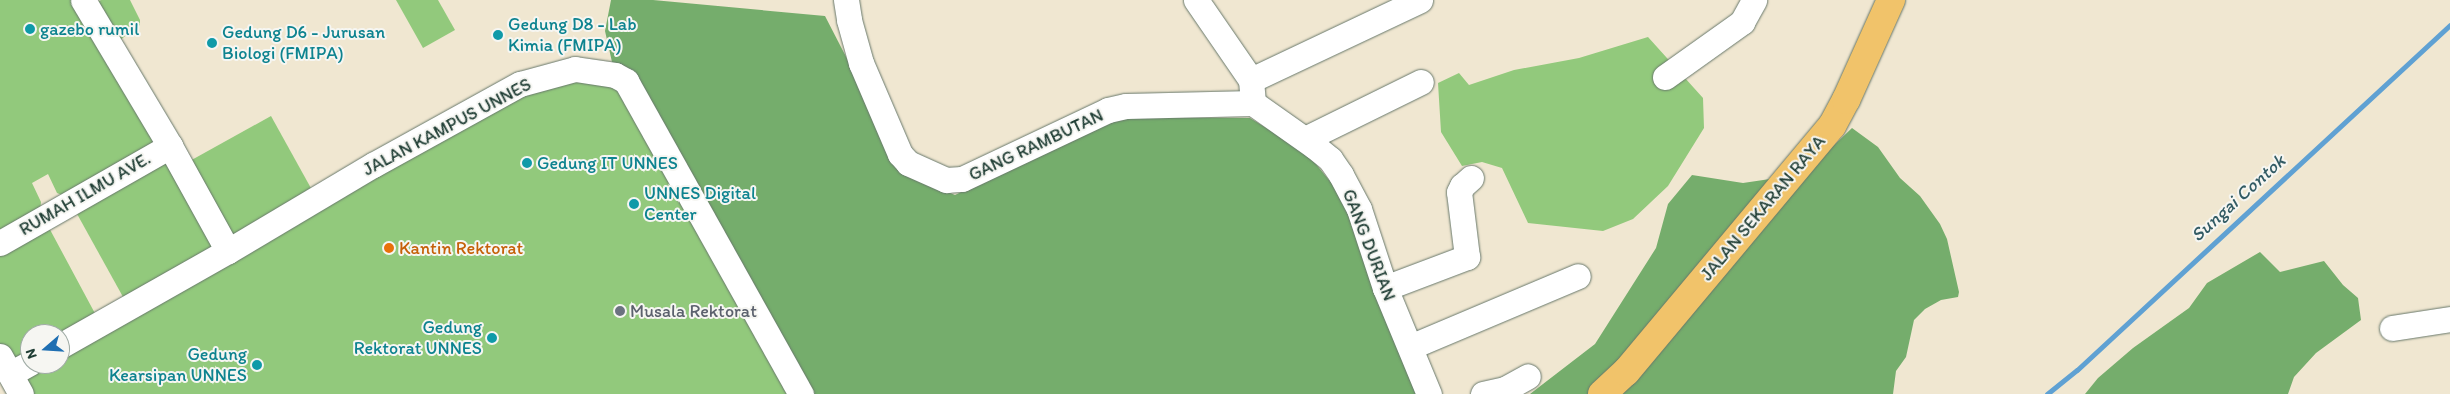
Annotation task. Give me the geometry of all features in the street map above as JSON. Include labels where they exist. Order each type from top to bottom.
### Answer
[{"type":"main road","name":"JALAN SEKARAN RAYA","points":[[1602,394],[1626,372],[1832,126],[1846,100],[1891,0]]},
{"type":"street","points":[[83,0],[170,146],[228,252]]},
{"type":"street","name":"GANG RAMBUTAN","points":[[846,0],[849,20],[861,63],[900,154],[908,163],[946,180],[962,179],[1108,110],[1126,106],[1252,92]]},
{"type":"street","name":"GANG DURIAN","points":[[1196,0],[1252,92],[1330,159],[1359,209],[1385,288],[1429,394]]},
{"type":"street","points":[[1252,92],[1420,0]]},
{"type":"street","points":[[1665,77],[1742,22],[1754,0]]},
{"type":"street","name":"JALAN KAMPUS UNNES","points":[[70,340],[228,252],[372,165],[520,84],[575,68],[615,75],[626,81],[801,394]]},
{"type":"street","points":[[1305,139],[1420,82]]},
{"type":"street","name":"RUMAH ILMU AVE.","points":[[0,243],[170,146]]},
{"type":"street","points":[[1385,288],[1467,257],[1460,192],[1462,186],[1471,178]]},
{"type":"street","points":[[1410,348],[1578,276]]},
{"type":"street","points":[[2392,328],[2450,319]]},
{"type":"street","points":[[1483,394],[1504,389],[1528,376]]},
{"type":"green space","points":[[0,0],[77,0],[160,139],[67,197],[57,193],[48,174],[32,183],[41,202],[40,212],[0,234]]},
{"type":"green space","points":[[101,0],[130,0],[140,20],[140,25],[116,43],[94,4]]},
{"type":"green space","points":[[396,0],[438,0],[455,30],[423,48]]},
{"type":"green space","points":[[611,0],[653,0],[825,16],[907,175],[955,195],[1117,117],[1250,118],[1307,153],[1350,206],[1420,394],[807,394],[612,62],[605,31]]},
{"type":"green space","points":[[1648,37],[1703,98],[1704,128],[1668,186],[1633,219],[1603,231],[1528,223],[1502,168],[1482,162],[1462,166],[1441,132],[1438,83],[1459,73],[1469,85],[1514,70],[1579,58]]},
{"type":"green space","points":[[573,74],[611,79],[787,394],[28,394],[18,376],[21,374],[70,374],[70,346],[437,135]]},
{"type":"green space","points":[[271,116],[315,195],[228,243],[184,164]]},
{"type":"green space","points":[[1852,128],[1878,147],[1900,178],[1920,196],[1940,224],[1947,239],[1959,292],[1958,297],[1941,300],[1925,309],[1914,320],[1906,357],[1896,371],[1893,394],[1530,394],[1595,344],[1656,248],[1668,204],[1692,175],[1743,183],[1804,174]]},
{"type":"green space","points":[[169,153],[222,249],[126,303],[73,206]]},
{"type":"green space","points":[[47,224],[98,319],[70,330],[70,324],[20,324],[20,362],[12,366],[0,345],[0,250]]},
{"type":"green space","points":[[2260,252],[2280,272],[2324,261],[2343,285],[2358,298],[2361,320],[2316,353],[2294,377],[2288,394],[2085,394],[2098,378],[2133,348],[2189,308],[2207,283]]},
{"type":"waterway","name":"Sungai Contok","points":[[2047,394],[2077,370],[2450,25]]},
{"type":"place","name":"gazebo rumil","points":[[30,29]]},
{"type":"place","name":"Gedung D8 - Lab Kimia (FMIPA)","points":[[498,35]]},
{"type":"place","name":"Gedung D6 - Jurusan Biologi (FMIPA)","points":[[212,43]]},
{"type":"place","name":"Gedung IT UNNES","points":[[527,163]]},
{"type":"place","name":"UNNES Digital Center","points":[[634,204]]},
{"type":"place","name":"Kantin Rektorat","points":[[389,248]]},
{"type":"place","name":"Musala Rektorat","points":[[620,311]]},
{"type":"place","name":"Gedung Rektorat UNNES","points":[[492,338]]},
{"type":"place","name":"Gedung Kearsipan UNNES","points":[[257,365]]}]
